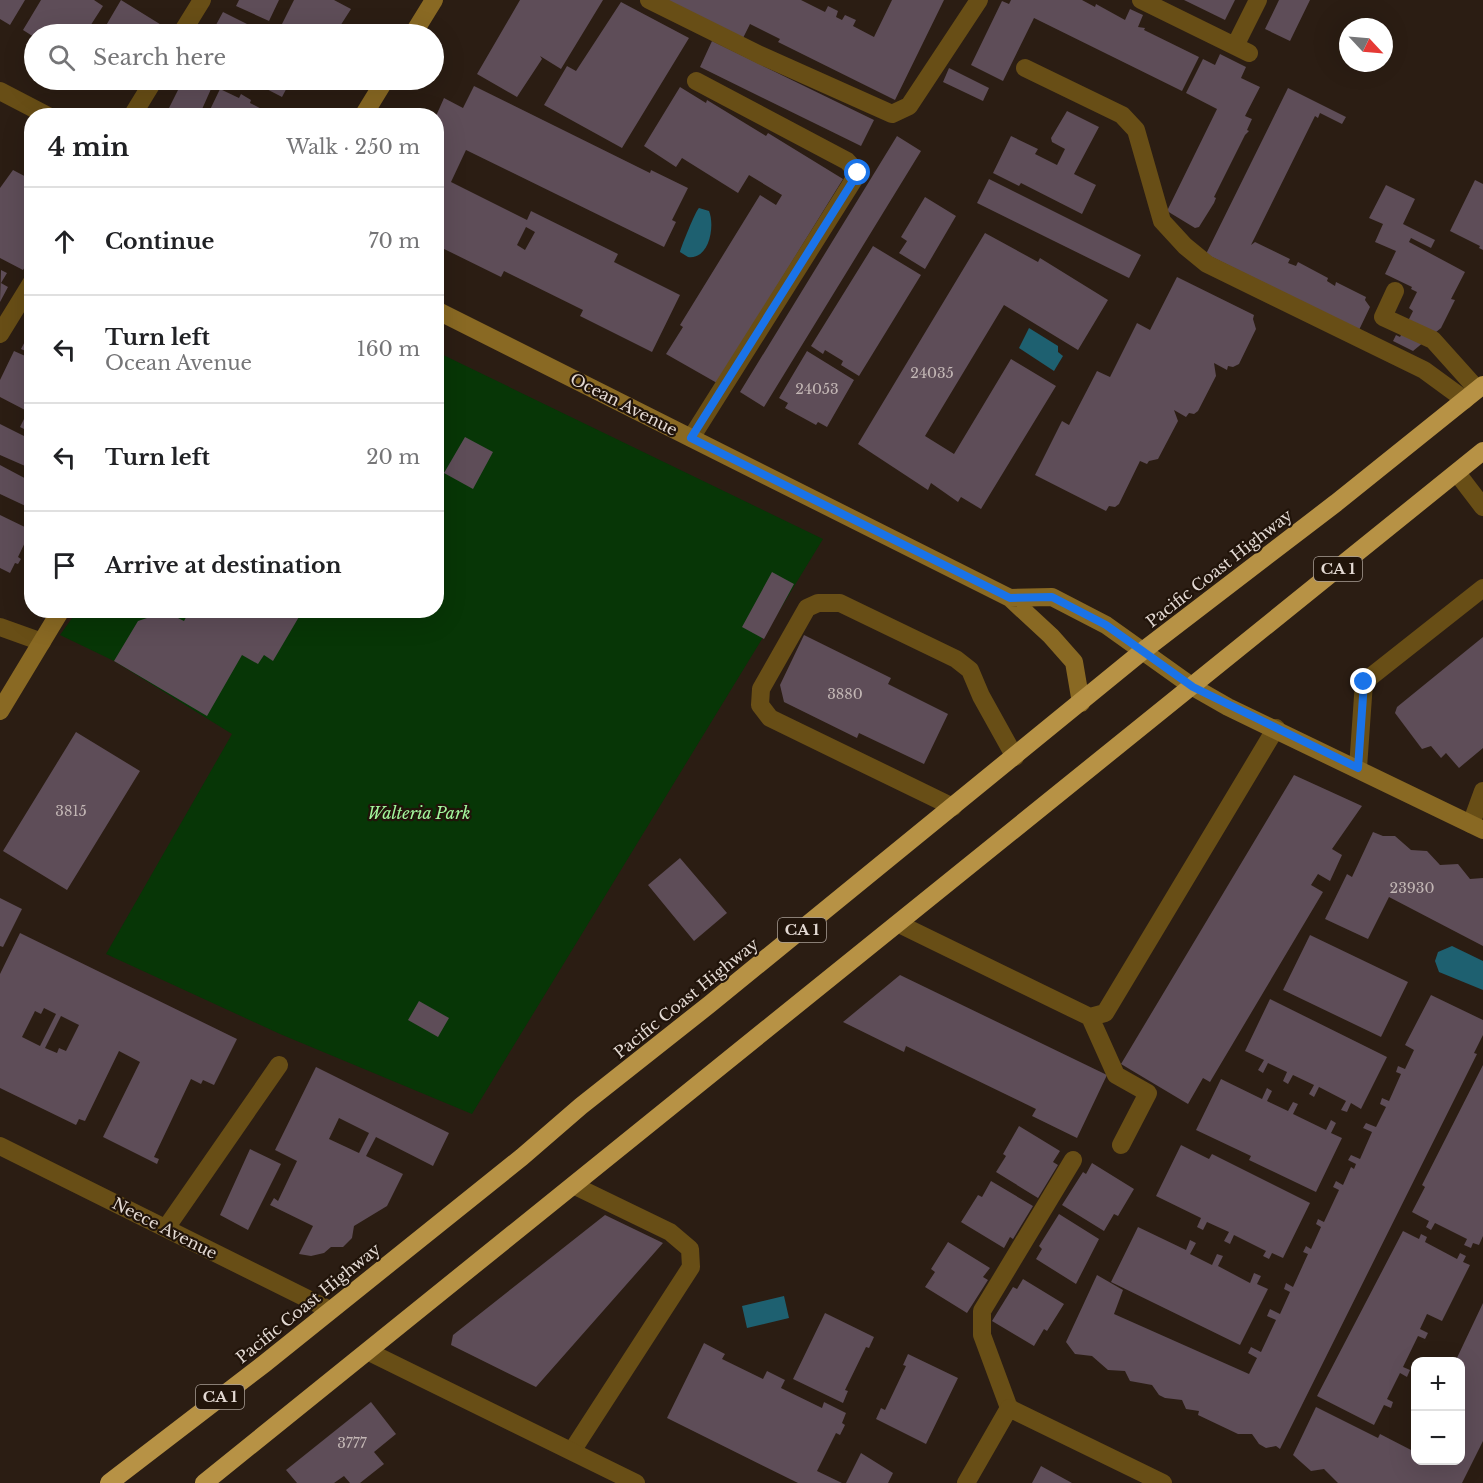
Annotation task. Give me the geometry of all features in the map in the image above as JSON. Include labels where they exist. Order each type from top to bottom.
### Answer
[{"type":"highway","name":"Pacific Coast Highway","points":[[110,1483],[330,1310],[1015,757],[1144,650],[1475,391]]},
{"type":"highway","name":"CA 1","points":[[204,1483],[1483,452]]},
{"type":"street","points":[[187,24],[202,0]]},
{"type":"street","points":[[418,24],[434,0]]},
{"type":"street","points":[[649,0],[760,55],[892,114],[909,106],[979,0]]},
{"type":"street","points":[[1141,0],[1242,50],[1258,0]]},
{"type":"street","points":[[1024,68],[1122,115],[1136,130],[1162,221],[1185,246],[1207,264],[1424,370],[1475,391]]},
{"type":"street","points":[[691,438],[858,173],[847,161],[696,81]]},
{"type":"street","points":[[137,108],[148,90]]},
{"type":"street","points":[[368,108],[379,90]]},
{"type":"street","points":[[0,91],[33,108]]},
{"type":"street","points":[[1395,291],[1383,317],[1432,340],[1475,391]]},
{"type":"street","points":[[0,334],[24,295]]},
{"type":"street","name":"Ocean Avenue","points":[[444,314],[1010,598],[1052,597],[1106,625],[1193,687],[1477,827]]},
{"type":"street","points":[[1457,473],[1483,507]]},
{"type":"street","points":[[1358,768],[1364,682],[1483,588]]},
{"type":"street","points":[[1010,598],[1051,636],[1074,662],[1081,703]]},
{"type":"street","points":[[953,807],[770,718],[760,705],[761,689],[807,608],[818,603],[840,603],[956,659],[970,670],[981,696],[1015,757]]},
{"type":"street","points":[[0,711],[56,618]]},
{"type":"street","points":[[0,627],[42,642]]},
{"type":"street","points":[[1090,1017],[1105,1013],[1276,728]]},
{"type":"street","points":[[1477,827],[1483,791]]},
{"type":"street","points":[[899,924],[1090,1017],[1116,1075],[1148,1093],[1121,1145]]},
{"type":"street","points":[[166,1228],[279,1065]]},
{"type":"street","name":"Neece Avenue","points":[[0,1146],[330,1310]]},
{"type":"street","points":[[1073,1160],[982,1311],[982,1335],[1009,1408],[1163,1483]]},
{"type":"street","points":[[572,1451],[691,1267],[690,1249],[670,1232],[575,1186]]},
{"type":"street","points":[[369,1352],[636,1483]]},
{"type":"street","points":[[966,1483],[1009,1408]]},
{"type":"green space","name":"Walteria Park","points":[[444,355],[823,539],[472,1114],[280,1034],[106,954],[232,734],[114,661],[60,635],[72,618],[444,618]]},
{"type":"water","points":[[699,208],[709,211],[711,232],[706,247],[701,253],[688,257],[680,252]]},
{"type":"water","points":[[1029,328],[1058,346],[1058,352],[1063,356],[1054,371],[1019,348]]},
{"type":"water","points":[[1452,946],[1483,961],[1483,990],[1439,972],[1435,961],[1438,952]]},
{"type":"water","points":[[784,1296],[789,1318],[747,1328],[742,1306]]},
{"type":"building","points":[[0,0],[25,0],[10,25],[0,19]]},
{"type":"building","points":[[41,0],[94,0],[103,6],[91,24],[27,24]]},
{"type":"building","points":[[121,0],[160,24],[107,24]]},
{"type":"building","points":[[239,0],[279,0],[269,21],[236,6]]},
{"type":"building","points":[[294,0],[334,0],[351,9],[341,24],[282,24]]},
{"type":"building","points":[[520,0],[603,0],[561,69],[540,56],[542,59],[517,97],[477,74]]},
{"type":"building","points":[[666,0],[801,0],[825,12],[828,6],[838,11],[836,17],[842,20],[845,15],[856,20],[853,26],[874,37],[892,0],[944,0],[895,100],[778,42],[780,39],[750,24],[743,38]]},
{"type":"building","points":[[1011,0],[1082,0],[1095,7],[1096,4],[1125,20],[1130,9],[1143,15],[1138,27],[1145,28],[1144,30],[1199,57],[1182,91],[1034,18],[1003,81],[971,65],[1002,1],[1009,4]]},
{"type":"building","points":[[1184,0],[1235,0],[1225,20]]},
{"type":"building","points":[[1279,0],[1310,0],[1290,41],[1265,29]]},
{"type":"building","points":[[621,2],[689,38],[622,148],[544,105],[567,66],[576,71]]},
{"type":"building","points":[[223,12],[247,24],[216,24]]},
{"type":"building","points":[[712,41],[874,120],[861,146],[700,67]]},
{"type":"building","points":[[1220,54],[1246,67],[1241,78],[1260,87],[1245,116],[1252,119],[1247,130],[1249,131],[1214,197],[1216,198],[1214,203],[1199,227],[1195,228],[1167,211],[1217,109],[1186,93],[1203,59],[1215,65]]},
{"type":"building","points":[[949,68],[989,88],[983,101],[943,82]]},
{"type":"building","points":[[474,86],[650,173],[651,170],[688,188],[672,220],[676,222],[664,247],[466,150],[451,182],[527,220],[531,211],[618,254],[614,262],[680,295],[652,352],[580,316],[583,310],[504,271],[501,277],[444,249],[444,108],[440,108],[444,98],[463,108]],"holes":[[[526,227],[535,232],[525,250],[517,245]]]},
{"type":"building","points":[[680,87],[706,103],[707,100],[766,136],[768,133],[843,179],[717,383],[666,354],[683,327],[680,325],[760,195],[776,205],[782,195],[749,175],[738,193],[682,158],[676,167],[644,146]]},
{"type":"building","points":[[1288,88],[1346,117],[1342,124],[1320,113],[1318,118],[1315,116],[1251,245],[1255,242],[1290,259],[1288,263],[1296,266],[1298,262],[1328,278],[1327,281],[1335,286],[1336,282],[1366,297],[1365,300],[1370,307],[1359,330],[1206,254]]},
{"type":"building","points":[[178,90],[211,90],[203,108],[169,108]]},
{"type":"building","points":[[220,90],[222,90],[239,98],[241,94],[260,108],[211,108]]},
{"type":"building","points":[[268,90],[286,90],[282,97]]},
{"type":"building","points":[[1067,111],[1099,127],[1074,174],[1096,185],[1082,214],[1021,183],[1019,186],[993,173],[1011,136],[1038,149],[1035,154],[1057,165],[1065,149],[1052,142],[1051,138]]},
{"type":"building","points":[[897,136],[921,151],[764,407],[740,392]]},
{"type":"building","points":[[13,170],[24,176],[23,270],[0,258],[0,188]]},
{"type":"building","points":[[989,179],[1141,255],[1129,278],[977,203]]},
{"type":"building","points":[[1475,180],[1483,184],[1483,250],[1479,248],[1480,246],[1450,231]]},
{"type":"building","points":[[1386,185],[1415,199],[1403,224],[1435,240],[1431,248],[1411,238],[1409,242],[1465,272],[1451,299],[1455,300],[1441,328],[1413,351],[1393,341],[1396,335],[1400,337],[1413,311],[1409,308],[1417,292],[1411,289],[1412,287],[1385,274],[1396,251],[1375,242],[1383,224],[1369,218]]},
{"type":"building","points":[[925,197],[956,216],[925,269],[899,253],[907,241],[901,237]]},
{"type":"building","points":[[985,233],[1038,262],[1040,258],[1108,300],[1078,350],[1004,305],[925,436],[954,454],[1011,359],[1056,386],[981,509],[961,497],[958,502],[931,483],[928,490],[858,444]]},
{"type":"building","points":[[873,246],[921,275],[859,376],[841,365],[843,361],[825,350],[823,354],[811,346]]},
{"type":"building","points":[[1,270],[7,273],[1,283],[8,287],[0,302]]},
{"type":"building","points":[[1177,277],[1254,315],[1256,329],[1239,364],[1233,367],[1228,366],[1227,370],[1214,363],[1216,376],[1198,411],[1194,414],[1189,413],[1186,417],[1174,410],[1178,421],[1158,459],[1149,461],[1147,464],[1140,461],[1119,504],[1115,507],[1109,506],[1106,511],[1035,475],[1062,421],[1069,425],[1097,371],[1110,377],[1137,323],[1150,330]]},
{"type":"building","points":[[14,351],[24,355],[24,409],[0,397],[0,380]]},
{"type":"building","points":[[807,351],[854,380],[827,427],[818,422],[816,425],[785,408],[788,403],[779,398]]},
{"type":"building","points":[[0,424],[24,436],[24,466],[0,455]]},
{"type":"building","points":[[465,437],[493,452],[473,489],[444,473]]},
{"type":"building","points":[[0,465],[24,478],[24,505],[0,494]]},
{"type":"building","points":[[0,515],[24,527],[24,545],[18,557],[21,559],[18,564],[15,563],[10,573],[0,568]]},
{"type":"building","points":[[772,572],[794,584],[764,639],[742,627]]},
{"type":"building","points":[[147,618],[178,618],[184,621],[186,618],[298,618],[273,661],[264,655],[258,664],[242,655],[207,716],[114,661],[138,621]]},
{"type":"building","points":[[804,635],[891,678],[888,684],[948,714],[924,764],[859,733],[857,738],[784,702],[780,685]]},
{"type":"building","points":[[1483,637],[1483,748],[1459,768],[1446,753],[1441,758],[1431,746],[1422,749],[1395,713],[1397,707]]},
{"type":"building","points":[[76,732],[140,771],[67,890],[3,851]]},
{"type":"building","points":[[1294,775],[1362,806],[1332,849],[1342,855],[1330,881],[1318,874],[1311,885],[1323,892],[1210,1082],[1203,1078],[1188,1104],[1121,1064]]},
{"type":"building","points":[[1373,832],[1383,836],[1395,836],[1411,850],[1427,851],[1440,865],[1458,864],[1470,879],[1483,878],[1483,946],[1389,897],[1368,939],[1325,919],[1347,874],[1352,877]]},
{"type":"building","points":[[680,858],[727,913],[694,941],[648,885]]},
{"type":"building","points":[[0,898],[22,909],[3,947],[0,946]]},
{"type":"building","points":[[20,933],[237,1039],[214,1085],[203,1080],[201,1084],[191,1079],[154,1157],[159,1159],[157,1164],[103,1137],[140,1062],[119,1051],[85,1121],[79,1119],[76,1125],[0,1088],[0,974]],"holes":[[[44,1008],[56,1014],[40,1046],[22,1037],[35,1011],[41,1014]],[[61,1016],[79,1025],[66,1051],[59,1048],[57,1053],[45,1048]]]},
{"type":"building","points":[[1310,935],[1408,982],[1381,1037],[1283,990]]},
{"type":"building","points":[[900,975],[1107,1075],[1077,1138],[1032,1116],[1036,1109],[906,1046],[904,1052],[843,1022]]},
{"type":"building","points":[[1431,995],[1483,1020],[1483,1035],[1474,1053],[1477,1054],[1280,1449],[1276,1446],[1266,1448],[1259,1444],[1252,1434],[1238,1434],[1198,1415],[1199,1411],[1186,1409],[1182,1400],[1159,1395],[1152,1385],[1130,1381],[1125,1371],[1108,1370],[1092,1356],[1075,1354],[1066,1342],[1097,1275],[1123,1290],[1114,1314],[1249,1374],[1257,1358],[1248,1353],[1251,1347],[1261,1352],[1276,1320],[1267,1316],[1270,1309],[1280,1314],[1290,1292],[1284,1289],[1286,1283],[1293,1287],[1308,1254],[1303,1252],[1306,1246],[1311,1249],[1321,1227],[1316,1224],[1318,1219],[1324,1222],[1339,1190],[1333,1187],[1336,1181],[1343,1185],[1351,1167],[1354,1169],[1356,1164],[1348,1160],[1351,1155],[1360,1159],[1372,1132],[1363,1128],[1366,1123],[1376,1127],[1386,1107],[1380,1104],[1382,1098],[1389,1101],[1401,1074],[1396,1072],[1398,1066],[1405,1069],[1414,1050],[1405,1045]]},
{"type":"building","points":[[1270,999],[1387,1057],[1361,1109],[1351,1103],[1347,1112],[1341,1110],[1346,1101],[1319,1087],[1314,1097],[1309,1094],[1314,1085],[1293,1075],[1288,1084],[1283,1081],[1287,1072],[1268,1063],[1263,1073],[1258,1070],[1264,1060],[1245,1051]]},
{"type":"building","points":[[419,1001],[449,1018],[438,1037],[408,1020]]},
{"type":"building","points":[[1483,1065],[1483,1236],[1479,1245],[1473,1243],[1471,1248],[1464,1245],[1467,1239],[1435,1223],[1431,1230],[1426,1227],[1429,1221],[1412,1212],[1425,1187],[1422,1185]]},
{"type":"building","points":[[316,1067],[449,1133],[433,1166],[376,1137],[366,1156],[403,1174],[387,1206],[354,1226],[352,1238],[343,1247],[331,1247],[324,1253],[311,1256],[299,1254],[313,1226],[270,1205],[274,1198],[278,1201],[297,1161],[275,1150]],"holes":[[[339,1118],[369,1133],[359,1153],[329,1139]]]},
{"type":"building","points":[[1221,1079],[1262,1099],[1267,1088],[1272,1091],[1267,1101],[1288,1111],[1293,1102],[1298,1104],[1293,1114],[1326,1130],[1331,1120],[1336,1123],[1331,1133],[1342,1138],[1316,1192],[1249,1160],[1251,1156],[1196,1130]]},
{"type":"building","points":[[1019,1126],[1060,1151],[1053,1162],[1058,1165],[1038,1198],[996,1172]]},
{"type":"building","points":[[1181,1145],[1209,1159],[1212,1154],[1310,1203],[1283,1258],[1272,1253],[1269,1259],[1263,1256],[1266,1251],[1234,1235],[1230,1244],[1224,1241],[1229,1232],[1207,1222],[1203,1230],[1197,1227],[1201,1218],[1156,1196]]},
{"type":"building","points":[[250,1149],[281,1164],[248,1230],[220,1215]]},
{"type":"building","points":[[1092,1163],[1134,1189],[1118,1216],[1114,1214],[1104,1231],[1062,1205],[1083,1172],[1086,1174]]},
{"type":"building","points":[[991,1181],[1033,1206],[1013,1239],[1010,1237],[1004,1248],[961,1222],[978,1195],[982,1197]]},
{"type":"building","points":[[1059,1214],[1099,1239],[1076,1284],[1036,1259],[1042,1249],[1039,1246]]},
{"type":"building","points":[[605,1215],[663,1243],[536,1387],[451,1345],[453,1335]]},
{"type":"building","points":[[1138,1227],[1186,1250],[1190,1240],[1196,1243],[1190,1254],[1212,1265],[1217,1254],[1223,1256],[1218,1266],[1250,1283],[1254,1273],[1261,1276],[1257,1284],[1268,1289],[1240,1345],[1111,1282]]},
{"type":"building","points":[[1403,1231],[1419,1239],[1421,1234],[1427,1237],[1425,1242],[1457,1259],[1460,1253],[1466,1256],[1463,1262],[1470,1265],[1442,1321],[1427,1314],[1420,1329],[1428,1333],[1425,1339],[1418,1336],[1403,1367],[1410,1370],[1407,1377],[1400,1373],[1387,1399],[1393,1402],[1391,1408],[1384,1405],[1374,1425],[1317,1396]]},
{"type":"building","points":[[948,1242],[990,1268],[983,1277],[988,1280],[967,1313],[925,1287],[935,1272],[931,1269]]},
{"type":"building","points":[[1023,1279],[1064,1304],[1047,1331],[1044,1329],[1034,1346],[992,1321],[1013,1287],[1017,1289]]},
{"type":"building","points":[[1483,1303],[1483,1441],[1462,1483],[1338,1483],[1324,1469],[1311,1471],[1293,1455],[1316,1407],[1378,1438],[1380,1434],[1411,1450],[1411,1465],[1465,1465],[1465,1357],[1457,1357]]},
{"type":"building","points":[[825,1313],[874,1337],[869,1348],[866,1347],[845,1390],[848,1391],[843,1403],[793,1379]]},
{"type":"building","points":[[704,1343],[725,1354],[722,1359],[763,1379],[767,1371],[785,1380],[781,1388],[822,1408],[824,1402],[846,1413],[842,1423],[845,1425],[840,1435],[836,1433],[817,1471],[842,1483],[798,1483],[667,1418]]},
{"type":"building","points":[[908,1354],[958,1378],[926,1444],[876,1419],[881,1408],[885,1410],[906,1366],[903,1365]]},
{"type":"building","points":[[371,1402],[396,1434],[374,1452],[384,1464],[360,1483],[350,1483],[344,1476],[334,1483],[297,1483],[286,1470]]},
{"type":"building","points":[[861,1453],[893,1473],[888,1483],[846,1483]]},
{"type":"building","points":[[1041,1466],[1072,1483],[1032,1483]]},
{"type":"route","points":[[858,173],[691,438],[1010,598],[1052,597],[1106,625],[1193,687],[1358,768],[1364,682]]}]
